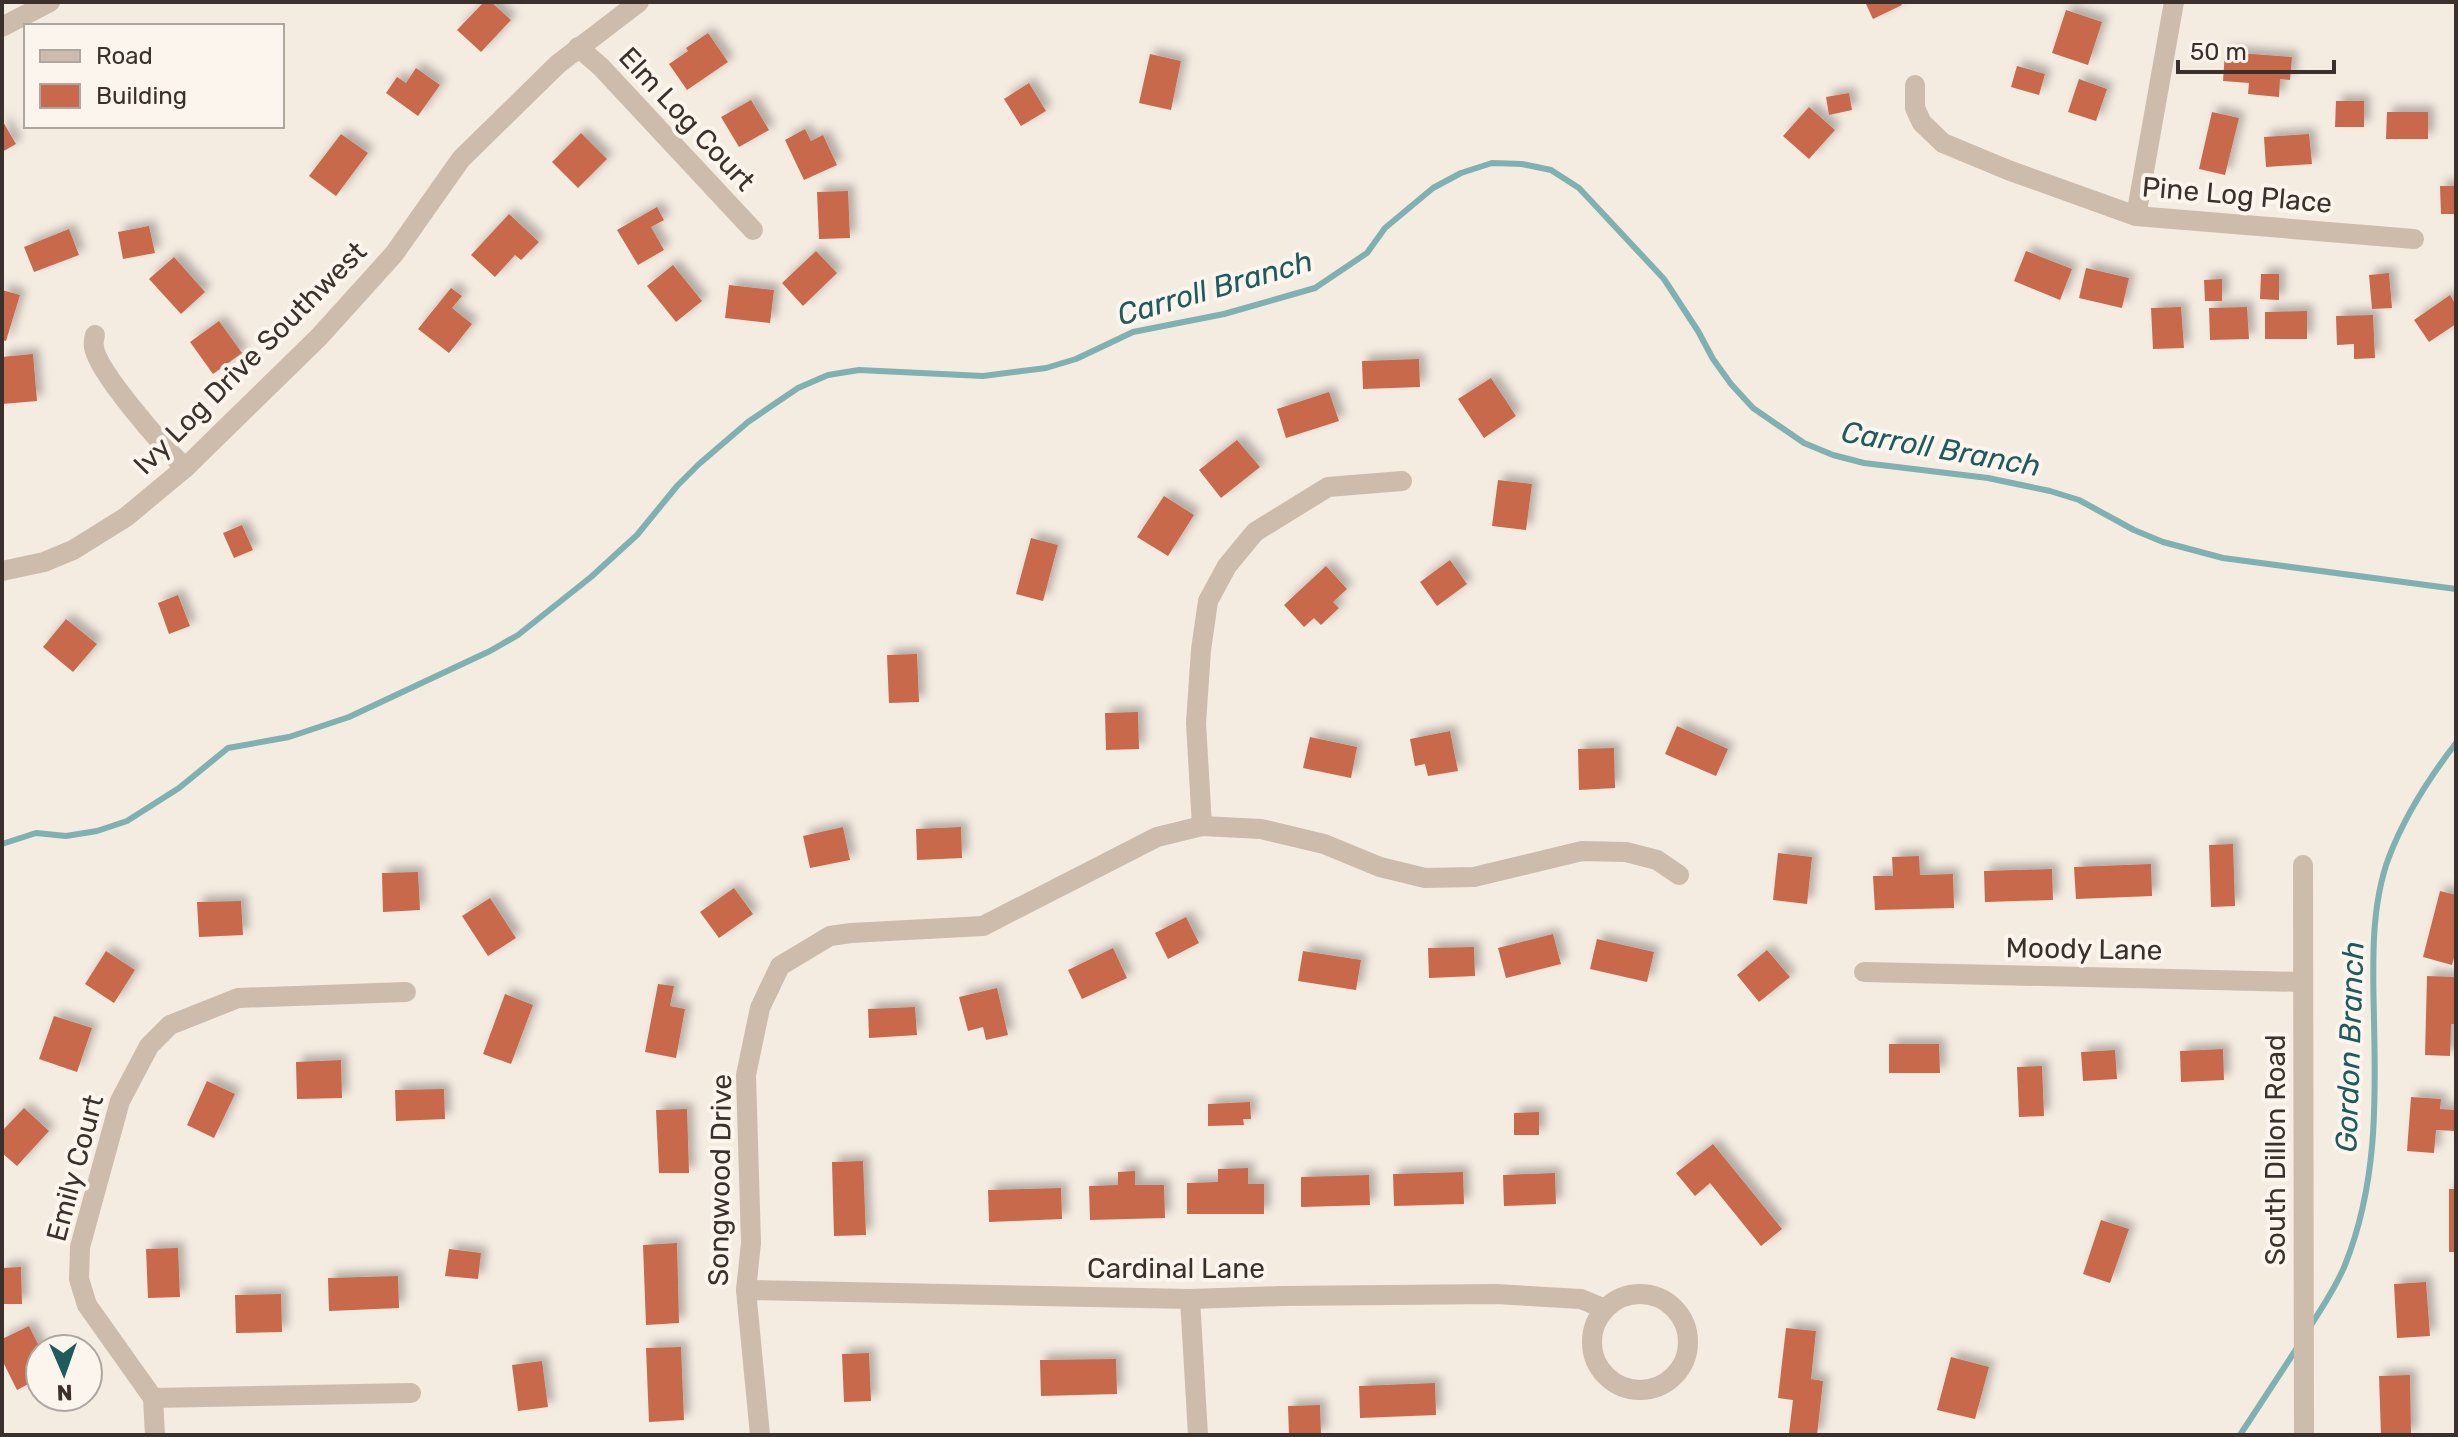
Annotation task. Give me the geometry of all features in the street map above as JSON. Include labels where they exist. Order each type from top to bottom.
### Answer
[{"type":"street","points":[[2,27],[50,2]]},
{"type":"street","name":"Ivy Log Drive Southwest","points":[[2,571],[44,562],[73,550],[126,517],[185,468],[319,337],[394,254],[461,159],[558,64],[639,2]]},
{"type":"street","points":[[2136,216],[2174,2]]},
{"type":"street","name":"Elm Log Court","points":[[578,47],[601,67],[753,230]]},
{"type":"street","name":"Pine Log Place","points":[[1915,85],[1915,108],[1922,123],[1943,143],[2136,216],[2414,239]]},
{"type":"street","points":[[95,335],[93,349],[117,388],[163,446],[185,468]]},
{"type":"street","points":[[1202,826],[1196,723],[1201,650],[1208,601],[1227,566],[1255,532],[1328,487],[1402,481]]},
{"type":"street","name":"Songwood Drive","points":[[760,1435],[746,1290],[751,1243],[746,1075],[760,1008],[780,966],[830,936],[983,926],[1157,837],[1202,826],[1261,829],[1324,844],[1380,867],[1425,878],[1474,877],[1582,851],[1636,854],[1657,860],[1679,875]]},
{"type":"street","name":"South Dillon Road","points":[[2303,865],[2304,1435]]},
{"type":"street","name":"Moody Lane","points":[[1864,972],[2303,982]]},
{"type":"street","name":"Emily Court","points":[[153,1398],[87,1305],[79,1279],[83,1232],[116,1116],[134,1070],[149,1046],[170,1025],[238,998],[406,992]]},
{"type":"street","name":"Cardinal Lane","points":[[746,1290],[1190,1299],[1496,1294],[1581,1299],[1605,1309]]},
{"type":"street","points":[[1633,1294],[1664,1300],[1676,1310],[1685,1323],[1689,1339],[1681,1369],[1670,1381],[1640,1391],[1610,1381],[1599,1369],[1592,1354],[1591,1337],[1605,1309],[1618,1299],[1633,1294]]},
{"type":"street","points":[[1190,1299],[1198,1435]]},
{"type":"street","points":[[155,1435],[153,1398],[411,1393]]},
{"type":"building","points":[[484,2],[491,2],[511,20],[481,52],[457,30]]},
{"type":"building","points":[[1865,2],[1900,2],[1902,5],[1873,19]]},
{"type":"building","points":[[2066,10],[2102,22],[2088,65],[2052,53]]},
{"type":"building","points":[[708,33],[728,62],[687,90],[669,64]]},
{"type":"building","points":[[2225,52],[2292,57],[2290,80],[2280,79],[2279,97],[2248,94],[2249,83],[2223,81]]},
{"type":"building","points":[[1150,54],[1181,61],[1171,110],[1139,103]]},
{"type":"building","points":[[2017,66],[2045,74],[2039,95],[2011,87]]},
{"type":"building","points":[[416,68],[440,85],[418,116],[386,93],[397,77],[406,83]]},
{"type":"building","points":[[2079,79],[2107,89],[2096,121],[2068,112]]},
{"type":"building","points":[[1029,83],[1046,111],[1021,126],[1004,99]]},
{"type":"building","points":[[1849,93],[1852,110],[1829,115],[1826,97]]},
{"type":"building","points":[[751,100],[769,130],[739,147],[721,117]]},
{"type":"building","points":[[2336,101],[2364,101],[2364,127],[2335,127]]},
{"type":"building","points":[[1809,107],[1835,130],[1809,159],[1783,136]]},
{"type":"building","points":[[2212,112],[2239,118],[2225,175],[2199,169]]},
{"type":"building","points":[[2387,112],[2428,112],[2428,139],[2386,139]]},
{"type":"building","points":[[2,120],[16,144],[2,152]]},
{"type":"building","points":[[805,129],[811,141],[823,135],[837,165],[804,180],[785,140]]},
{"type":"building","points":[[581,133],[607,159],[578,188],[552,162]]},
{"type":"building","points":[[341,134],[368,153],[336,196],[309,176]]},
{"type":"building","points":[[2309,134],[2312,164],[2266,167],[2264,137]]},
{"type":"building","points":[[2440,186],[2456,186],[2456,214],[2441,214]]},
{"type":"building","points":[[848,191],[850,238],[819,239],[817,192]]},
{"type":"building","points":[[657,207],[664,220],[651,227],[664,250],[638,265],[617,230]]},
{"type":"building","points":[[509,214],[539,242],[521,260],[515,255],[495,277],[471,255]]},
{"type":"building","points":[[149,226],[155,253],[123,259],[118,232]]},
{"type":"building","points":[[69,229],[79,255],[34,272],[24,247]]},
{"type":"building","points":[[816,251],[837,273],[803,306],[782,283]]},
{"type":"building","points":[[2026,251],[2072,269],[2060,300],[2014,281]]},
{"type":"building","points":[[174,257],[205,292],[181,314],[149,279]]},
{"type":"building","points":[[673,265],[702,301],[676,322],[647,286]]},
{"type":"building","points":[[2086,268],[2129,278],[2122,308],[2079,298]]},
{"type":"building","points":[[2389,273],[2392,308],[2372,309],[2369,275]]},
{"type":"building","points":[[2261,274],[2279,274],[2279,300],[2260,299]]},
{"type":"building","points":[[2222,279],[2222,301],[2205,301],[2204,280]]},
{"type":"building","points":[[729,285],[774,290],[770,323],[725,318]]},
{"type":"building","points":[[451,288],[462,296],[452,308],[472,324],[449,353],[418,329]]},
{"type":"building","points":[[2,290],[20,295],[6,341],[2,340]]},
{"type":"building","points":[[2450,295],[2456,305],[2456,324],[2429,342],[2414,320]]},
{"type":"building","points":[[2181,307],[2184,348],[2153,349],[2151,308]]},
{"type":"building","points":[[2247,307],[2249,339],[2210,340],[2209,308]]},
{"type":"building","points":[[2307,311],[2307,339],[2265,339],[2265,312]]},
{"type":"building","points":[[2373,315],[2375,358],[2354,359],[2354,344],[2337,345],[2336,316]]},
{"type":"building","points":[[219,321],[242,353],[213,374],[190,342]]},
{"type":"building","points":[[33,354],[37,401],[2,404],[2,357]]},
{"type":"building","points":[[1419,359],[1420,387],[1363,389],[1362,361]]},
{"type":"building","points":[[1491,378],[1516,416],[1484,438],[1458,399]]},
{"type":"building","points":[[1329,392],[1339,421],[1286,438],[1277,409]]},
{"type":"building","points":[[1237,440],[1260,467],[1221,498],[1199,470]]},
{"type":"building","points":[[1498,480],[1532,484],[1526,530],[1492,526]]},
{"type":"building","points":[[1164,496],[1194,515],[1168,556],[1137,537]]},
{"type":"building","points":[[242,525],[253,550],[234,558],[223,533]]},
{"type":"building","points":[[1031,538],[1058,545],[1043,601],[1016,594]]},
{"type":"building","points":[[1450,560],[1467,584],[1437,606],[1420,582]]},
{"type":"building","points":[[1326,566],[1347,589],[1333,602],[1339,608],[1321,625],[1314,618],[1304,627],[1284,605]]},
{"type":"building","points":[[178,595],[190,626],[169,634],[158,603]]},
{"type":"building","points":[[66,619],[97,644],[73,672],[43,647]]},
{"type":"building","points":[[917,654],[919,702],[889,703],[887,655]]},
{"type":"building","points":[[1138,712],[1139,749],[1106,750],[1105,713]]},
{"type":"building","points":[[1677,726],[1728,749],[1716,776],[1665,754]]},
{"type":"building","points":[[1450,731],[1458,771],[1428,776],[1425,764],[1415,766],[1410,739]]},
{"type":"building","points":[[1310,737],[1357,747],[1351,778],[1303,768]]},
{"type":"building","points":[[1614,748],[1615,788],[1579,790],[1578,749]]},
{"type":"building","points":[[843,827],[850,860],[810,868],[803,836]]},
{"type":"building","points":[[961,827],[962,858],[917,860],[916,829]]},
{"type":"building","points":[[2233,844],[2235,906],[2211,907],[2209,845]]},
{"type":"building","points":[[1778,853],[1812,857],[1807,904],[1773,900]]},
{"type":"building","points":[[1919,856],[1920,875],[1953,874],[1954,908],[1875,910],[1873,876],[1893,876],[1892,857]]},
{"type":"building","points":[[2151,864],[2152,896],[2076,899],[2074,867]]},
{"type":"building","points":[[2052,869],[2053,900],[1985,902],[1984,871]]},
{"type":"building","points":[[418,872],[420,910],[383,912],[382,873]]},
{"type":"building","points":[[734,888],[753,914],[719,938],[700,912]]},
{"type":"building","points":[[2440,891],[2456,895],[2456,951],[2452,965],[2423,957]]},
{"type":"building","points":[[490,898],[516,938],[488,956],[462,916]]},
{"type":"building","points":[[241,901],[243,935],[199,937],[197,902]]},
{"type":"building","points":[[1186,917],[1199,943],[1168,959],[1155,933]]},
{"type":"building","points":[[1553,934],[1561,964],[1506,978],[1498,948]]},
{"type":"building","points":[[1597,939],[1654,952],[1647,982],[1590,969]]},
{"type":"building","points":[[1474,947],[1475,976],[1429,978],[1428,948]]},
{"type":"building","points":[[1113,948],[1127,978],[1082,999],[1068,970]]},
{"type":"building","points":[[1767,950],[1790,977],[1759,1002],[1737,975]]},
{"type":"building","points":[[106,951],[135,970],[114,1003],[85,984]]},
{"type":"building","points":[[1303,951],[1361,960],[1356,990],[1298,981]]},
{"type":"building","points":[[2427,976],[2456,977],[2456,1024],[2451,1024],[2450,1056],[2425,1055]]},
{"type":"building","points":[[658,984],[674,986],[670,1006],[685,1009],[676,1058],[645,1052]]},
{"type":"building","points":[[997,988],[1008,1035],[986,1040],[983,1027],[968,1031],[959,997]]},
{"type":"building","points":[[505,994],[533,1005],[511,1064],[483,1054]]},
{"type":"building","points":[[915,1007],[917,1035],[869,1038],[868,1009]]},
{"type":"building","points":[[54,1016],[92,1028],[77,1072],[39,1059]]},
{"type":"building","points":[[1889,1044],[1939,1044],[1940,1073],[1889,1073]]},
{"type":"building","points":[[2223,1049],[2224,1080],[2181,1082],[2180,1051]]},
{"type":"building","points":[[2115,1050],[2117,1079],[2083,1081],[2081,1052]]},
{"type":"building","points":[[341,1060],[342,1098],[297,1099],[296,1062]]},
{"type":"building","points":[[2042,1066],[2044,1116],[2019,1117],[2017,1067]]},
{"type":"building","points":[[207,1081],[235,1094],[214,1138],[187,1125]]},
{"type":"building","points":[[444,1089],[445,1119],[396,1121],[395,1090]]},
{"type":"building","points":[[2411,1097],[2441,1099],[2440,1109],[2456,1110],[2456,1131],[2436,1130],[2434,1153],[2407,1151]]},
{"type":"building","points":[[1250,1102],[1251,1119],[1243,1119],[1244,1125],[1208,1126],[1208,1104]]},
{"type":"building","points":[[24,1108],[49,1131],[17,1166],[2,1153],[2,1131]]},
{"type":"building","points":[[687,1109],[689,1173],[659,1173],[656,1110]]},
{"type":"building","points":[[1539,1112],[1539,1135],[1514,1135],[1514,1113]]},
{"type":"building","points":[[1713,1144],[1782,1229],[1761,1246],[1710,1183],[1695,1196],[1676,1173]]},
{"type":"building","points":[[863,1161],[866,1235],[834,1236],[832,1162]]},
{"type":"building","points":[[1248,1168],[1248,1184],[1264,1184],[1264,1214],[1187,1214],[1187,1183],[1218,1182],[1218,1169]]},
{"type":"building","points":[[1135,1171],[1135,1185],[1164,1185],[1165,1218],[1090,1220],[1089,1186],[1118,1185],[1118,1172]]},
{"type":"building","points":[[1463,1172],[1464,1204],[1394,1206],[1393,1174]]},
{"type":"building","points":[[1555,1173],[1556,1204],[1504,1206],[1503,1175]]},
{"type":"building","points":[[1369,1175],[1370,1205],[1301,1207],[1301,1177]]},
{"type":"building","points":[[1061,1188],[1062,1219],[989,1222],[988,1190]]},
{"type":"building","points":[[2449,1189],[2456,1189],[2456,1252],[2449,1252]]},
{"type":"building","points":[[2101,1220],[2129,1229],[2110,1283],[2083,1274]]},
{"type":"building","points":[[677,1243],[679,1323],[646,1325],[643,1245]]},
{"type":"building","points":[[178,1248],[180,1297],[148,1298],[146,1249]]},
{"type":"building","points":[[449,1249],[481,1253],[478,1279],[445,1276]]},
{"type":"building","points":[[21,1267],[22,1304],[2,1304],[2,1268]]},
{"type":"building","points":[[398,1276],[399,1308],[329,1311],[328,1278]]},
{"type":"building","points":[[2426,1282],[2430,1336],[2397,1338],[2394,1284]]},
{"type":"building","points":[[281,1294],[282,1332],[236,1333],[235,1295]]},
{"type":"building","points":[[29,1326],[32,1333],[24,1333],[24,1386],[17,1390],[2,1360],[2,1339]]},
{"type":"building","points":[[1786,1328],[1816,1331],[1811,1379],[1823,1381],[1817,1435],[1789,1433],[1793,1400],[1778,1398]]},
{"type":"building","points":[[681,1347],[684,1420],[649,1422],[646,1348]]},
{"type":"building","points":[[869,1353],[871,1401],[844,1402],[842,1354]]},
{"type":"building","points":[[1951,1357],[1989,1367],[1975,1419],[1937,1410]]},
{"type":"building","points":[[1116,1359],[1117,1394],[1041,1396],[1040,1360]]},
{"type":"building","points":[[542,1361],[548,1407],[518,1411],[512,1365]]},
{"type":"building","points":[[2410,1375],[2411,1435],[2381,1435],[2379,1376]]},
{"type":"building","points":[[1435,1383],[1436,1415],[1360,1418],[1359,1386]]},
{"type":"building","points":[[1320,1405],[1321,1435],[1289,1435],[1288,1406]]},
{"type":"waterway","name":"Carroll Branch","points":[[2,844],[36,833],[66,836],[97,831],[127,821],[179,788],[228,748],[289,737],[349,717],[518,635],[591,577],[637,535],[699,464],[748,422],[798,388],[828,375],[859,370],[983,376],[1046,368],[1076,359],[1133,332],[1224,314],[1315,288],[1367,253],[1385,228],[1433,188],[1461,173],[1492,163],[1522,164],[1551,170],[1579,188],[1664,279],[1731,384],[1753,408],[1804,443],[1864,463],[1988,478],[2050,491],[2079,500],[2163,542],[2223,558],[2456,589]]},
{"type":"waterway","name":"Gordon Branch","points":[[2309,1328],[2345,1265],[2356,1235],[2369,1174],[2374,1113],[2374,938],[2383,876],[2395,841],[2410,812],[2456,743]]},
{"type":"waterway","name":"Gordon Branch","points":[[2240,1435],[2297,1348]]}]
